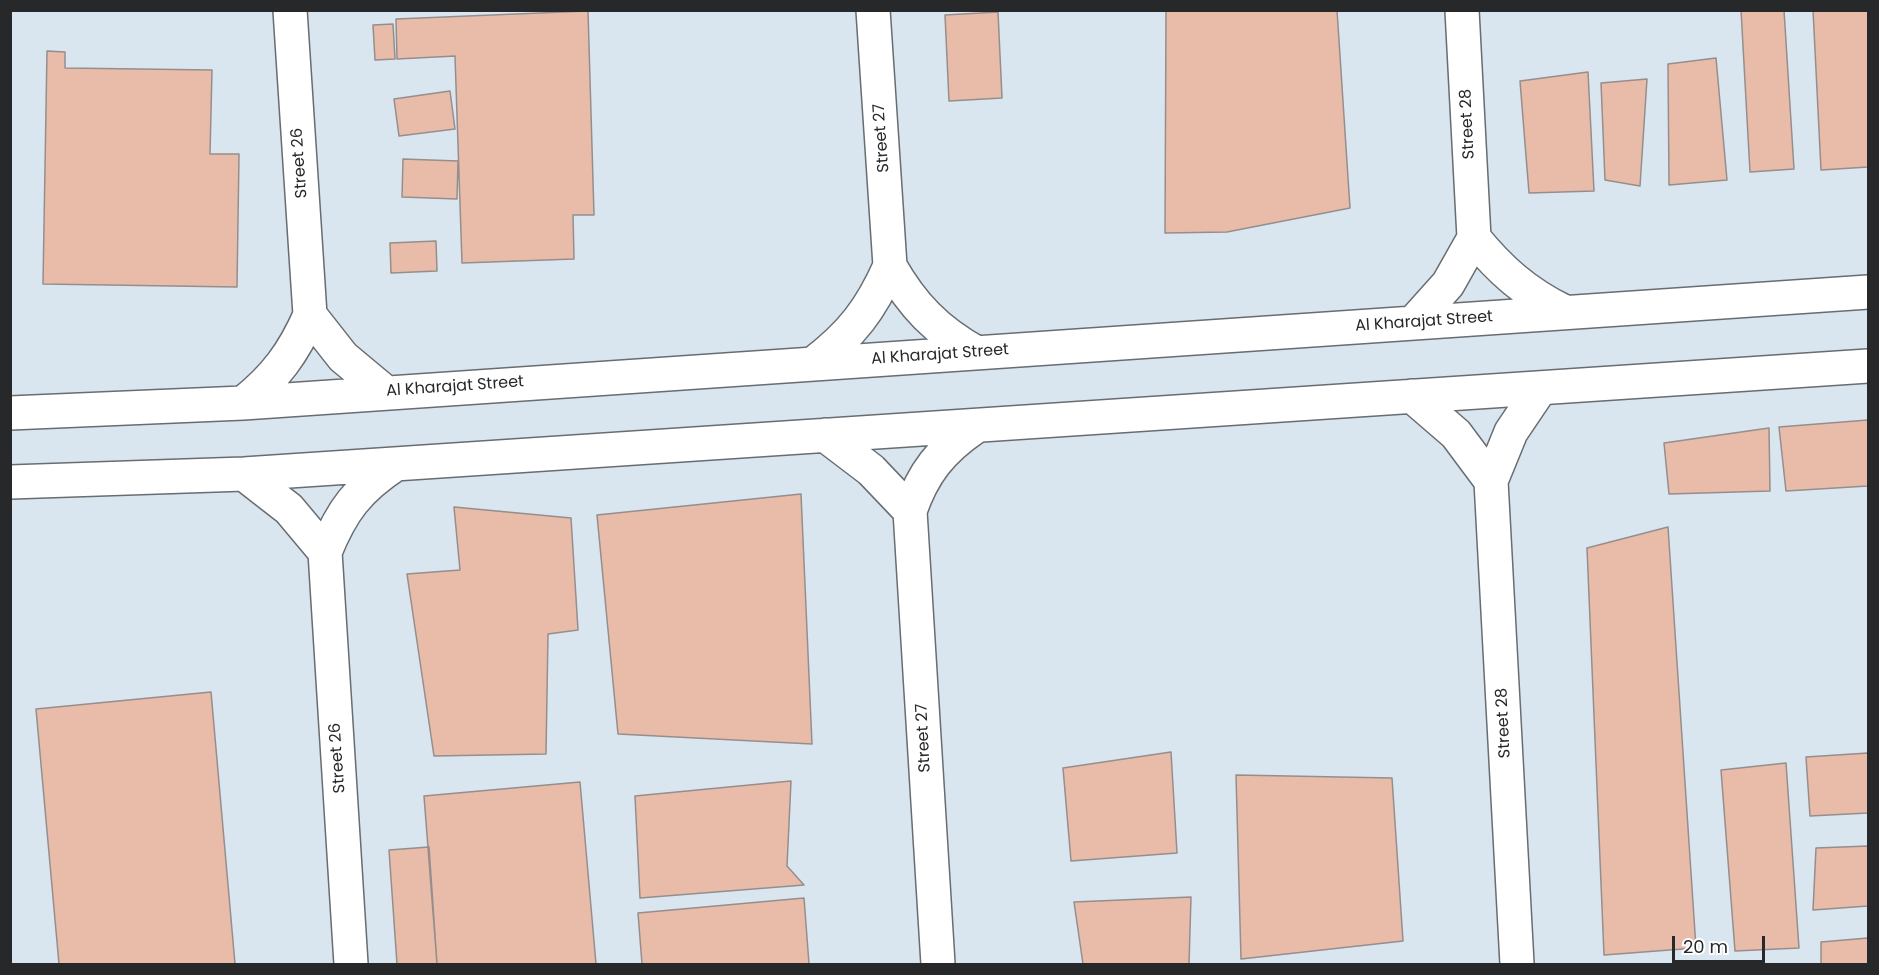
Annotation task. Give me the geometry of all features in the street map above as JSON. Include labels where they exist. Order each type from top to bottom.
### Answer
[{"type":"street","name":"Street 26","points":[[243,403],[266,386],[284,364],[299,340],[310,315],[290,10]]},
{"type":"street","name":"Street 27","points":[[873,10],[890,266],[906,294],[926,318],[950,338],[977,353]]},
{"type":"street","name":"Street 28","points":[[1462,10],[1474,238]]},
{"type":"street","points":[[1413,323],[1448,284],[1474,238],[1514,281],[1537,298],[1563,311]]},
{"type":"street","name":"Street 27","points":[[814,363],[839,344],[861,321],[878,294],[890,266]]},
{"type":"street","name":"Al Kharajat Street","points":[[10,413],[243,403],[1563,311],[1869,292]]},
{"type":"street","points":[[310,315],[344,357],[385,392]]},
{"type":"street","points":[[10,482],[244,474],[1869,366]]},
{"type":"street","name":"Street 28","points":[[1517,964],[1491,481],[1511,432],[1540,389]]},
{"type":"street","points":[[1412,396],[1456,434],[1491,481]]},
{"type":"street","name":"Street 27","points":[[938,964],[910,512],[918,486],[933,462],[952,442],[975,427]]},
{"type":"street","points":[[825,435],[871,470],[910,512]]},
{"type":"street","name":"Street 26","points":[[351,964],[325,552],[336,525],[351,501],[371,480],[396,464]]},
{"type":"street","points":[[244,474],[289,508],[325,552]]},
{"type":"shaded area","points":[[11,11],[1868,11],[1868,964],[11,964]]},
{"type":"building","points":[[1166,10],[1337,10],[1350,208],[1227,232],[1165,233]]},
{"type":"building","points":[[1741,10],[1784,10],[1794,169],[1750,172]]},
{"type":"building","points":[[1813,10],[1868,10],[1868,167],[1821,170]]},
{"type":"building","points":[[588,11],[594,215],[573,215],[574,259],[462,263],[455,56],[397,59],[396,19]]},
{"type":"building","points":[[998,12],[1002,98],[949,101],[945,15]]},
{"type":"building","points":[[393,24],[395,59],[375,60],[373,25]]},
{"type":"building","points":[[47,51],[65,52],[65,68],[212,70],[210,154],[239,154],[237,287],[43,284]]},
{"type":"building","points":[[1716,58],[1727,180],[1669,185],[1668,64]]},
{"type":"building","points":[[1588,72],[1594,191],[1529,193],[1520,81]]},
{"type":"building","points":[[1647,79],[1640,186],[1605,180],[1601,83]]},
{"type":"building","points":[[450,91],[455,129],[399,136],[394,99]]},
{"type":"building","points":[[403,159],[458,161],[457,199],[402,197]]},
{"type":"building","points":[[436,241],[437,271],[391,273],[390,243]]},
{"type":"building","points":[[1868,420],[1868,486],[1786,491],[1779,427]]},
{"type":"building","points":[[1769,428],[1770,491],[1669,494],[1664,443]]},
{"type":"building","points":[[801,494],[812,744],[618,734],[597,515]]},
{"type":"building","points":[[454,507],[571,518],[578,630],[548,634],[546,754],[434,756],[407,574],[460,570]]},
{"type":"building","points":[[1668,527],[1696,948],[1604,955],[1587,548]]},
{"type":"building","points":[[211,692],[235,964],[59,964],[36,709]]},
{"type":"building","points":[[1171,752],[1177,853],[1071,861],[1063,768]]},
{"type":"building","points":[[1868,753],[1868,813],[1810,816],[1806,757]]},
{"type":"building","points":[[1786,763],[1799,948],[1735,951],[1721,770]]},
{"type":"building","points":[[1236,775],[1392,778],[1403,941],[1241,959]]},
{"type":"building","points":[[791,781],[787,866],[804,885],[640,898],[635,796]]},
{"type":"building","points":[[580,782],[596,964],[437,964],[424,796]]},
{"type":"building","points":[[1868,846],[1868,906],[1813,910],[1816,848]]},
{"type":"building","points":[[429,847],[437,964],[397,964],[389,850]]},
{"type":"building","points":[[1191,897],[1189,964],[1083,964],[1074,902]]},
{"type":"building","points":[[804,898],[809,964],[642,964],[638,913]]},
{"type":"building","points":[[1868,938],[1868,964],[1821,964],[1821,942]]}]
